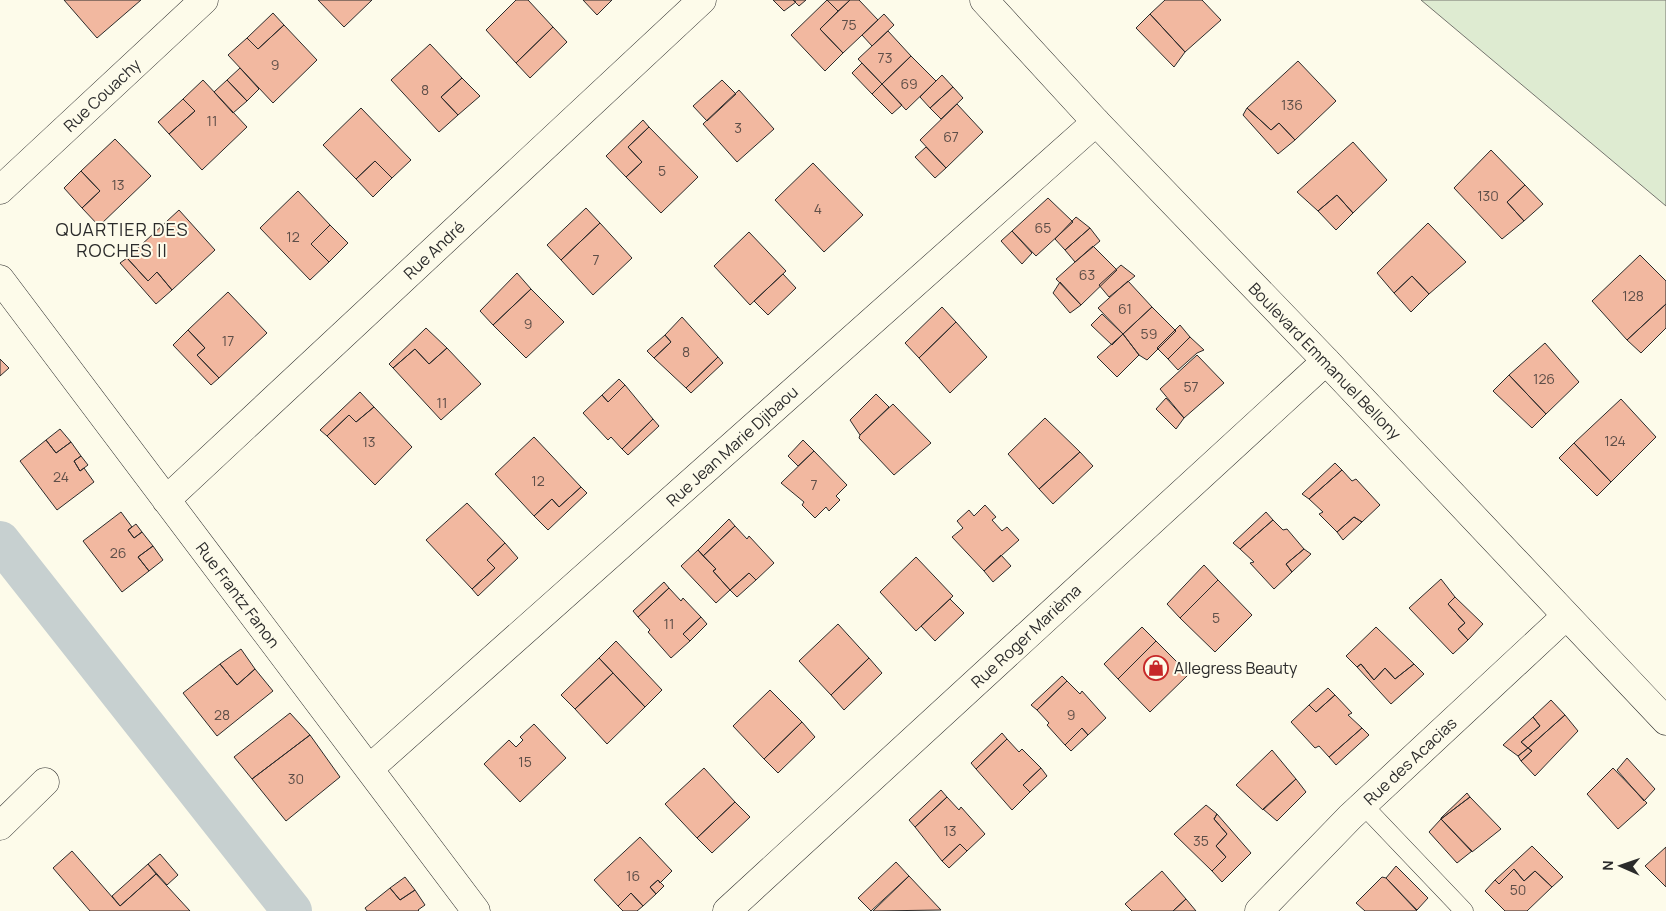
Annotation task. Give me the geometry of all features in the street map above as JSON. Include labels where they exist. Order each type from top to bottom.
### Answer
[{"type":"street","name":"Rue Couachy","points":[[0,190],[204,0]]},
{"type":"street","name":"Rue André","points":[[166,500],[702,0]]},
{"type":"street","name":"Boulevard Emmanuel Bellony","points":[[984,0],[1096,122],[1326,361],[1666,721]]},
{"type":"street","name":"Rue Jean Marie Djibaou","points":[[369,769],[1096,122]]},
{"type":"street","name":"Rue Frantz Fanon","points":[[0,279],[476,911]]},
{"type":"street","name":"Rue Roger Marièma","points":[[727,911],[1326,361]]},
{"type":"street","name":"Rue des Acacias","points":[[1259,911],[1363,804],[1566,616]]},
{"type":"street","points":[[0,826],[45,782]]},
{"type":"lane","points":[[1363,804],[1464,911]]},
{"type":"green space","points":[[1421,0],[1666,0],[1666,206]]},
{"type":"building","points":[[64,0],[141,0],[97,38]]},
{"type":"building","points":[[318,0],[372,0],[344,27]]},
{"type":"building","points":[[516,0],[528,0],[553,27],[516,63],[486,30]]},
{"type":"building","points":[[583,0],[612,0],[597,15]]},
{"type":"building","points":[[773,0],[793,0],[796,2],[784,11]]},
{"type":"building","points":[[793,0],[806,0],[799,6]]},
{"type":"building","points":[[827,0],[850,0],[838,11]]},
{"type":"building","points":[[827,0],[838,11],[820,29],[843,53],[825,71],[791,35]]},
{"type":"building","points":[[850,0],[859,0],[878,20],[843,53],[820,29]]},
{"type":"building","points":[[1165,0],[1202,0],[1221,20],[1185,52],[1150,14]]},
{"type":"building","points":[[273,13],[284,25],[258,49],[247,38]]},
{"type":"building","points":[[884,14],[894,25],[872,46],[862,35]]},
{"type":"building","points":[[1150,14],[1185,52],[1174,67],[1136,28]]},
{"type":"building","points":[[284,25],[317,60],[273,103],[228,55],[247,38],[258,49]]},
{"type":"building","points":[[553,27],[567,42],[530,78],[516,63]]},
{"type":"building","points":[[888,31],[911,56],[882,84],[858,59]]},
{"type":"building","points":[[430,44],[462,78],[441,97],[458,115],[439,132],[391,80]]},
{"type":"building","points":[[911,56],[936,81],[906,110],[882,84]]},
{"type":"building","points":[[1298,61],[1336,101],[1295,140],[1279,123],[1271,130],[1247,108]]},
{"type":"building","points":[[862,63],[882,84],[872,94],[852,73]]},
{"type":"building","points":[[240,68],[259,89],[247,101],[227,80]]},
{"type":"building","points":[[942,75],[953,87],[930,108],[920,97]]},
{"type":"building","points":[[462,78],[480,96],[458,115],[441,97]]},
{"type":"building","points":[[203,80],[247,127],[202,170],[169,134],[195,111],[183,99]]},
{"type":"building","points":[[227,80],[247,101],[233,113],[214,92]]},
{"type":"building","points":[[722,80],[736,94],[707,121],[693,106]]},
{"type":"building","points":[[882,84],[902,105],[892,114],[872,94]]},
{"type":"building","points":[[953,87],[963,98],[941,119],[930,108]]},
{"type":"building","points":[[739,90],[774,129],[737,162],[703,124]]},
{"type":"building","points":[[183,99],[195,111],[169,134],[158,122]]},
{"type":"building","points":[[957,104],[983,132],[946,168],[920,140]]},
{"type":"building","points":[[361,108],[411,160],[392,178],[375,161],[356,179],[323,145]]},
{"type":"building","points":[[1247,108],[1271,130],[1279,123],[1295,140],[1278,154],[1243,115]]},
{"type":"building","points":[[643,120],[649,127],[628,147],[642,162],[626,177],[606,156]]},
{"type":"building","points":[[649,127],[698,177],[661,213],[626,177],[642,162],[628,147]]},
{"type":"building","points":[[115,139],[151,176],[99,226],[82,208],[100,191],[81,171]]},
{"type":"building","points":[[1353,142],[1387,180],[1353,213],[1337,195],[1318,211],[1297,192]]},
{"type":"building","points":[[926,147],[946,168],[935,178],[915,157]]},
{"type":"building","points":[[1491,150],[1525,185],[1507,202],[1524,221],[1502,239],[1454,188]]},
{"type":"building","points":[[375,161],[392,178],[373,197],[356,179]]},
{"type":"building","points":[[813,163],[863,215],[824,252],[775,200]]},
{"type":"building","points":[[81,171],[100,191],[82,208],[64,188]]},
{"type":"building","points":[[1525,185],[1543,204],[1524,221],[1507,202]]},
{"type":"building","points":[[298,191],[330,225],[311,244],[329,262],[310,280],[260,228]]},
{"type":"building","points":[[1337,195],[1353,213],[1336,230],[1318,211]]},
{"type":"building","points":[[1048,198],[1073,222],[1036,256],[1012,231]]},
{"type":"building","points":[[586,208],[600,223],[561,260],[547,245]]},
{"type":"building","points":[[179,210],[215,250],[172,290],[157,272],[148,281],[127,258]]},
{"type":"building","points":[[1076,217],[1090,228],[1065,250],[1055,239]]},
{"type":"building","points":[[600,223],[632,258],[593,295],[561,260]]},
{"type":"building","points":[[1428,223],[1466,262],[1429,294],[1412,276],[1394,293],[1377,273]]},
{"type":"building","points":[[330,225],[348,243],[329,262],[311,244]]},
{"type":"building","points":[[1090,228],[1100,241],[1075,262],[1065,250]]},
{"type":"building","points":[[1012,231],[1032,253],[1022,264],[1001,241]]},
{"type":"building","points":[[749,232],[786,271],[750,305],[714,266]]},
{"type":"building","points":[[1093,246],[1117,270],[1081,305],[1056,279]]},
{"type":"building","points":[[1640,255],[1666,281],[1666,304],[1627,340],[1592,301]]},
{"type":"building","points":[[127,258],[148,281],[157,272],[172,290],[156,304],[120,263]]},
{"type":"building","points":[[1121,265],[1135,276],[1109,297],[1099,285]]},
{"type":"building","points":[[517,273],[531,289],[493,325],[480,311]]},
{"type":"building","points":[[783,274],[796,288],[768,315],[754,301]]},
{"type":"building","points":[[1412,276],[1429,294],[1411,312],[1394,293]]},
{"type":"building","points":[[1128,281],[1152,307],[1123,334],[1098,308]]},
{"type":"building","points":[[1060,282],[1081,305],[1070,313],[1053,293]]},
{"type":"building","points":[[531,289],[564,322],[526,358],[493,325]]},
{"type":"building","points":[[228,292],[267,333],[219,378],[197,355],[205,348],[188,330]]},
{"type":"building","points":[[1666,304],[1666,328],[1641,353],[1627,340]]},
{"type":"building","points":[[942,307],[956,322],[919,358],[905,343]]},
{"type":"building","points":[[1152,307],[1176,331],[1147,360],[1139,355],[1123,334]]},
{"type":"building","points":[[1102,314],[1123,334],[1112,345],[1091,325]]},
{"type":"building","points":[[682,317],[718,357],[686,388],[654,358],[671,342],[665,335]]},
{"type":"building","points":[[956,322],[987,357],[950,393],[919,358]]},
{"type":"building","points":[[1180,325],[1190,337],[1168,359],[1157,348]]},
{"type":"building","points":[[426,328],[447,348],[429,364],[415,349],[393,368],[389,364]]},
{"type":"building","points":[[188,330],[205,348],[197,355],[219,378],[211,385],[173,345]]},
{"type":"building","points":[[1123,334],[1139,355],[1117,377],[1097,357]]},
{"type":"building","points":[[665,335],[671,342],[654,358],[647,351]]},
{"type":"building","points":[[1190,337],[1204,350],[1197,353],[1178,370],[1168,359]]},
{"type":"building","points":[[1545,343],[1579,382],[1546,414],[1509,375]]},
{"type":"building","points":[[447,348],[481,384],[441,420],[393,368],[415,349],[429,364]]},
{"type":"building","points":[[1197,355],[1224,383],[1184,418],[1160,389]]},
{"type":"building","points":[[718,357],[723,363],[691,393],[686,388]]},
{"type":"building","points":[[0,359],[9,368],[0,376]]},
{"type":"building","points":[[1509,375],[1546,414],[1532,428],[1493,391]]},
{"type":"building","points":[[619,379],[625,385],[608,402],[602,395]]},
{"type":"building","points":[[625,385],[653,419],[622,449],[611,437],[608,440],[583,413],[602,395],[608,402]]},
{"type":"building","points":[[360,392],[374,407],[356,422],[349,415],[327,436],[320,430]]},
{"type":"building","points":[[876,394],[889,407],[860,435],[850,420]]},
{"type":"building","points":[[1166,398],[1184,418],[1176,429],[1156,409]]},
{"type":"building","points":[[1621,399],[1656,437],[1611,482],[1574,443]]},
{"type":"building","points":[[893,404],[931,443],[894,475],[859,438]]},
{"type":"building","points":[[374,407],[412,447],[375,485],[327,436],[349,415],[356,422]]},
{"type":"building","points":[[1045,418],[1080,452],[1039,489],[1008,454]]},
{"type":"building","points":[[653,419],[659,426],[628,455],[622,449]]},
{"type":"building","points":[[60,429],[71,442],[56,453],[46,440]]},
{"type":"building","points":[[534,437],[581,487],[559,507],[552,499],[534,516],[495,474]]},
{"type":"building","points":[[46,440],[56,453],[71,442],[81,456],[74,461],[80,471],[84,468],[94,482],[57,510],[20,461]]},
{"type":"building","points":[[803,440],[814,451],[798,466],[788,456]]},
{"type":"building","points":[[1574,443],[1611,482],[1597,496],[1559,458]]},
{"type":"building","points":[[814,451],[847,485],[836,496],[840,500],[829,511],[826,507],[815,518],[802,505],[804,502],[781,483]]},
{"type":"building","points":[[1080,452],[1093,466],[1053,504],[1039,489]]},
{"type":"building","points":[[81,456],[88,465],[80,471],[74,461]]},
{"type":"building","points":[[1335,463],[1342,470],[1309,499],[1302,494]]},
{"type":"building","points":[[1342,470],[1352,481],[1356,479],[1380,505],[1362,522],[1354,517],[1337,532],[1319,514],[1323,512],[1309,499]]},
{"type":"building","points":[[581,487],[587,493],[548,530],[534,516],[552,499],[559,507]]},
{"type":"building","points":[[467,503],[505,543],[487,560],[495,568],[472,589],[426,540]]},
{"type":"building","points":[[985,505],[996,517],[992,520],[1002,531],[1007,527],[1019,540],[984,571],[952,537],[963,528],[957,521],[969,510],[974,516]]},
{"type":"building","points":[[121,512],[132,527],[128,530],[134,538],[142,532],[153,546],[138,557],[149,571],[122,592],[83,541]]},
{"type":"building","points":[[1266,512],[1273,520],[1240,549],[1233,543]]},
{"type":"building","points":[[1354,517],[1362,522],[1343,540],[1337,532]]},
{"type":"building","points":[[729,519],[735,526],[703,556],[698,550]]},
{"type":"building","points":[[1273,520],[1283,530],[1287,529],[1304,549],[1286,564],[1292,572],[1274,589],[1250,563],[1254,562],[1240,549]]},
{"type":"building","points":[[136,524],[142,532],[134,538],[128,530]]},
{"type":"building","points":[[735,526],[747,539],[749,536],[774,563],[756,580],[749,573],[730,590],[713,571],[716,569],[703,556]]},
{"type":"building","points":[[505,543],[518,558],[478,596],[472,589],[495,568],[487,560]]},
{"type":"building","points":[[153,546],[163,560],[149,571],[138,557]]},
{"type":"building","points":[[1304,549],[1311,554],[1292,572],[1286,564]]},
{"type":"building","points":[[698,550],[716,569],[713,571],[730,590],[716,603],[681,566]]},
{"type":"building","points":[[1001,555],[1011,566],[993,582],[984,571]]},
{"type":"building","points":[[916,557],[953,596],[916,631],[880,592]]},
{"type":"building","points":[[1204,565],[1218,580],[1180,618],[1167,604]]},
{"type":"building","points":[[749,573],[756,580],[737,597],[730,590]]},
{"type":"building","points":[[1441,579],[1455,597],[1448,604],[1465,623],[1458,629],[1468,640],[1453,654],[1409,608]]},
{"type":"building","points":[[1218,580],[1252,615],[1215,652],[1180,618]]},
{"type":"building","points":[[664,582],[669,588],[638,617],[633,611]]},
{"type":"building","points":[[669,588],[681,601],[683,598],[701,617],[683,634],[690,641],[671,658],[648,632],[650,630],[638,617]]},
{"type":"building","points":[[1455,597],[1483,624],[1468,640],[1458,629],[1465,623],[1448,604]]},
{"type":"building","points":[[950,599],[964,613],[935,641],[921,626]]},
{"type":"building","points":[[701,617],[707,624],[690,641],[683,634]]},
{"type":"building","points":[[838,624],[869,658],[831,695],[799,661]]},
{"type":"building","points":[[1142,627],[1156,641],[1118,679],[1104,664]]},
{"type":"building","points":[[1376,627],[1414,664],[1395,679],[1385,668],[1374,680],[1361,664],[1357,667],[1346,656]]},
{"type":"building","points":[[616,641],[662,690],[645,707],[599,658]]},
{"type":"building","points":[[1156,641],[1189,674],[1150,712],[1118,679]]},
{"type":"building","points":[[241,649],[255,669],[237,685],[220,664]]},
{"type":"building","points":[[599,658],[613,673],[575,709],[561,695]]},
{"type":"building","points":[[869,658],[882,673],[844,710],[831,695]]},
{"type":"building","points":[[220,664],[237,685],[255,669],[273,691],[217,736],[183,693]]},
{"type":"building","points":[[1361,664],[1374,680],[1385,668],[1395,679],[1414,664],[1424,674],[1391,704],[1357,667]]},
{"type":"building","points":[[613,673],[645,707],[607,744],[575,709]]},
{"type":"building","points":[[1062,676],[1067,681],[1037,710],[1031,705]]},
{"type":"building","points":[[1067,681],[1080,694],[1082,691],[1106,718],[1088,735],[1082,728],[1065,745],[1047,725],[1049,723],[1037,710]]},
{"type":"building","points":[[1328,688],[1335,695],[1316,712],[1309,705]]},
{"type":"building","points":[[770,690],[802,722],[764,759],[733,726]]},
{"type":"building","points":[[1335,695],[1352,713],[1348,715],[1362,728],[1329,757],[1319,746],[1315,748],[1291,722],[1309,705],[1316,712]]},
{"type":"building","points":[[1551,700],[1565,715],[1528,748],[1521,742],[1540,726],[1533,717]]},
{"type":"building","points":[[290,713],[310,735],[252,779],[234,757]]},
{"type":"building","points":[[1565,715],[1578,731],[1535,776],[1521,761],[1532,751],[1528,748]]},
{"type":"building","points":[[1533,717],[1540,726],[1521,742],[1528,748],[1518,756],[1503,745]]},
{"type":"building","points":[[802,722],[815,737],[778,773],[764,759]]},
{"type":"building","points":[[534,724],[566,758],[520,802],[484,764],[509,740],[516,747],[523,740],[520,737]]},
{"type":"building","points":[[1082,728],[1088,735],[1071,751],[1065,745]]},
{"type":"building","points":[[1362,728],[1369,735],[1336,765],[1329,757]]},
{"type":"building","points":[[1002,733],[1007,739],[976,769],[971,763]]},
{"type":"building","points":[[310,735],[340,777],[286,821],[252,779]]},
{"type":"building","points":[[1007,739],[1019,752],[1022,749],[1041,768],[1023,785],[1030,792],[1012,810],[976,769]]},
{"type":"building","points":[[1528,748],[1532,751],[1521,761],[1518,756]]},
{"type":"building","points":[[1272,750],[1296,779],[1263,810],[1236,785]]},
{"type":"building","points":[[1627,758],[1655,789],[1644,801],[1617,770]]},
{"type":"building","points":[[704,768],[735,802],[697,838],[665,804]]},
{"type":"building","points":[[1041,768],[1047,776],[1030,792],[1023,785]]},
{"type":"building","points":[[1613,768],[1647,803],[1618,829],[1587,794]]},
{"type":"building","points":[[1296,779],[1306,792],[1277,821],[1263,809]]},
{"type":"building","points":[[941,790],[947,797],[915,827],[909,820]]},
{"type":"building","points":[[1467,793],[1470,797],[1441,819],[1441,818]]},
{"type":"building","points":[[947,797],[959,810],[961,807],[985,834],[967,851],[960,844],[942,861],[915,827]]},
{"type":"building","points":[[1470,797],[1501,829],[1472,852],[1441,819]]},
{"type":"building","points":[[735,802],[750,817],[712,853],[697,838]]},
{"type":"building","points":[[1206,805],[1217,814],[1214,819],[1227,834],[1216,846],[1226,857],[1212,871],[1174,834]]},
{"type":"building","points":[[1217,814],[1251,853],[1222,882],[1212,871],[1226,857],[1216,846],[1227,834],[1214,819]]},
{"type":"building","points":[[1441,819],[1472,851],[1457,863],[1429,832]]},
{"type":"building","points":[[640,837],[672,871],[660,883],[658,880],[650,887],[656,894],[643,906],[631,893],[618,906],[594,880]]},
{"type":"building","points":[[960,844],[967,851],[949,868],[942,861]]},
{"type":"building","points":[[1532,846],[1563,877],[1552,887],[1535,871],[1524,881],[1514,869],[1499,884],[1495,880]]},
{"type":"building","points":[[1666,847],[1666,887],[1645,866]]},
{"type":"building","points":[[72,851],[120,906],[156,874],[190,911],[90,911],[53,868]]},
{"type":"building","points":[[160,854],[178,875],[167,885],[148,864]]},
{"type":"building","points":[[896,862],[909,876],[871,911],[858,898]]},
{"type":"building","points":[[148,864],[156,874],[120,906],[112,896]]},
{"type":"building","points":[[1396,866],[1428,898],[1417,910],[1386,878]]},
{"type":"building","points":[[1514,869],[1524,881],[1535,871],[1552,887],[1527,911],[1505,911],[1485,891],[1495,880],[1499,884]]},
{"type":"building","points":[[1162,871],[1186,899],[1173,911],[1132,911],[1125,904]]},
{"type":"building","points":[[909,876],[941,910],[873,911]]},
{"type":"building","points":[[405,877],[415,890],[400,900],[390,888]]},
{"type":"building","points":[[1382,877],[1386,878],[1417,911],[1365,911],[1356,903]]},
{"type":"building","points":[[658,880],[664,886],[656,894],[650,887]]},
{"type":"building","points":[[390,888],[400,900],[415,890],[425,905],[419,911],[367,911],[365,908]]},
{"type":"building","points":[[631,893],[643,906],[637,911],[623,911],[618,906]]},
{"type":"building","points":[[1186,899],[1196,911],[1173,911]]},
{"type":"waterway","points":[[0,541],[292,911]]},
{"type":"place","name":"Allegress Beauty","points":[[1156,668]]},
{"type":"district","name":"QUARTIER DES ROCHES II","points":[[122,239]]}]
